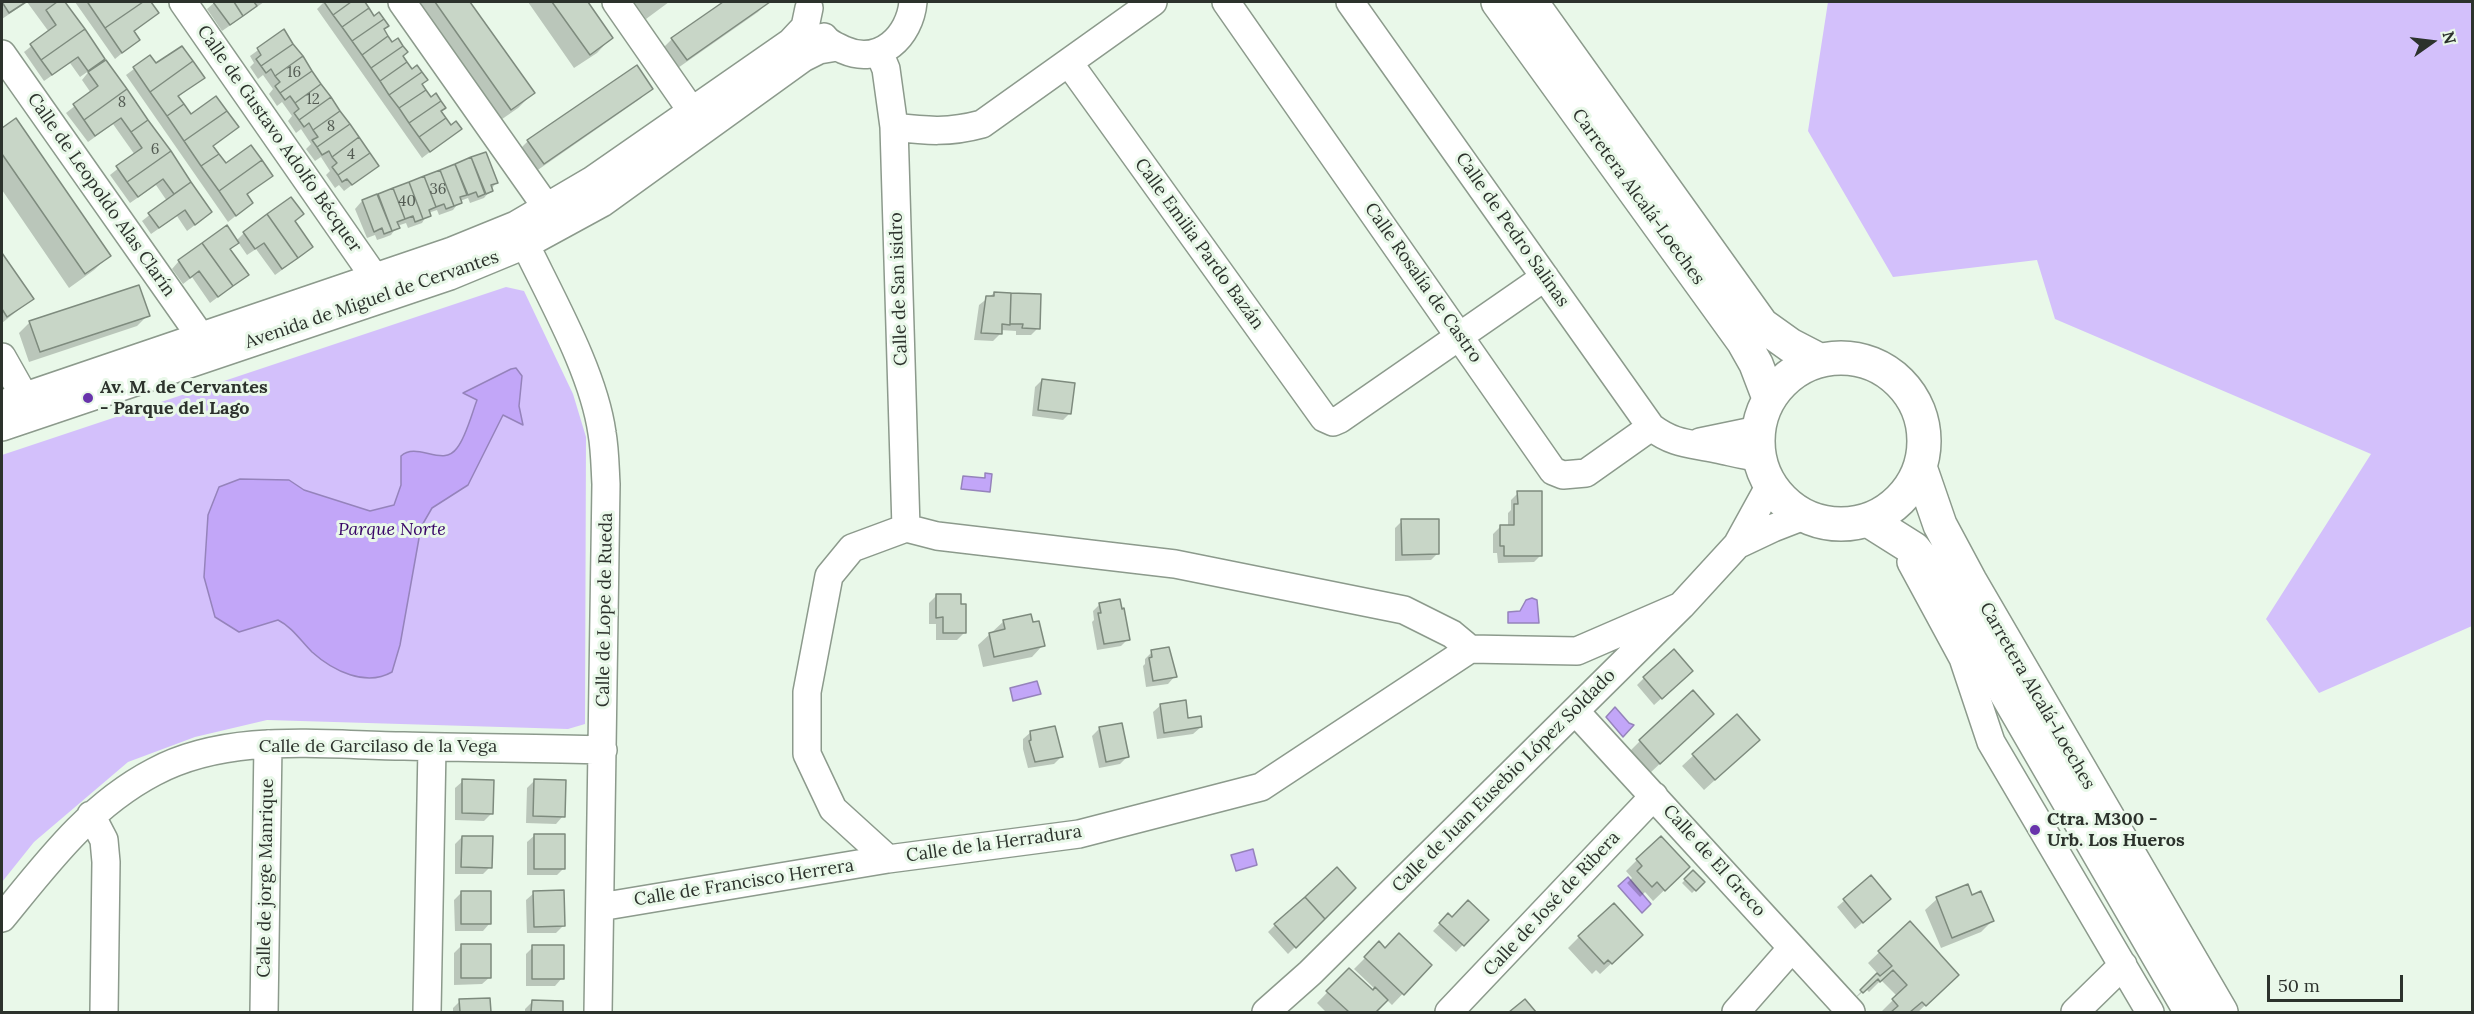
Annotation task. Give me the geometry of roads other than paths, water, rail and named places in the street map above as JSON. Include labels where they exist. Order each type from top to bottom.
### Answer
[{"type":"main road","name":"Carretera Alcalá-Loeches","points":[[1498,2],[1743,341],[1756,364],[1769,398]]},
{"type":"main road","name":"Carretera Alcalá-Loeches","points":[[1531,2],[1762,325],[1790,345],[1819,360]]},
{"type":"main road","points":[[1841,357],[1863,360],[1884,369],[1901,383],[1914,401],[1922,422],[1924,445],[1920,467],[1912,484],[1900,500],[1885,512],[1868,520],[1850,524],[1822,523],[1804,516],[1782,500],[1762,457],[1769,398],[1782,381],[1799,368],[1819,360],[1841,357]]},
{"type":"main road","name":"Carretera Alcalá-Loeches","points":[[1920,467],[1940,525],[1970,581],[2221,1012]]},
{"type":"main road","name":"Carretera Alcalá-Loeches","points":[[1868,520],[1914,549],[1947,591],[2191,1012]]},
{"type":"street","name":"Calle de Gustavo Adolfo Bécquer","points":[[183,2],[375,278]]},
{"type":"street","points":[[402,2],[547,207]]},
{"type":"street","points":[[616,2],[692,110]]},
{"type":"street","points":[[810,5],[813,21],[828,43],[854,54],[879,52],[900,38],[912,17],[913,2]]},
{"type":"street","points":[[894,127],[934,132],[960,130],[982,124],[1153,2]]},
{"type":"street","name":"Calle Rosalía de Castro","points":[[1226,2],[1553,471],[1563,476],[1586,473],[1652,427]]},
{"type":"street","name":"Calle de Pedro Salinas","points":[[1350,2],[1652,427],[1664,436],[1684,445],[1762,457]]},
{"type":"street","name":"Avenida de Miguel de Cervantes","points":[[13,400],[485,239],[520,235],[547,207],[591,181],[791,42],[805,27],[810,5]]},
{"type":"street","name":"Avenida de Miguel de Cervantes","points":[[2,427],[450,276],[520,235],[603,203],[803,58],[819,50],[837,47]]},
{"type":"street","name":"Calle de San isidro","points":[[879,52],[886,69],[894,127],[906,528]]},
{"type":"street","name":"Calle de Leopoldo Alas Clarín","points":[[2,54],[201,337]]},
{"type":"street","name":"Calle Emilia Pardo Bazán","points":[[1069,63],[1324,418],[1333,422],[1340,419],[1460,335]]},
{"type":"street","name":"Calle de Lope de Rueda","points":[[520,235],[561,318],[590,387],[602,432],[606,484],[598,1012]]},
{"type":"street","points":[[1460,335],[1545,277]]},
{"type":"street","points":[[2,357],[13,400]]},
{"type":"street","name":"Calle de Juan Eusebio López Soldado","points":[[1737,545],[1762,457]]},
{"type":"street","name":"Calle de Juan Eusebio López Soldado","points":[[1266,1012],[1310,973],[1681,606],[1737,545],[1804,516]]},
{"type":"street","points":[[906,528],[938,536],[1175,564],[1404,610],[1452,634],[1470,649],[1576,651],[1681,606]]},
{"type":"street","name":"Calle de la Herradura","points":[[906,528],[852,549],[829,576],[807,692],[807,754],[833,809],[888,860],[1079,834],[1261,787],[1470,649]]},
{"type":"street","points":[[1896,537],[1963,658],[1991,742],[2150,1012]]},
{"type":"street","name":"Calle de El Greco","points":[[1575,711],[1851,1012]]},
{"type":"street","name":"Calle de Garcilaso de la Vega","points":[[2,918],[61,845],[91,815],[123,791],[156,771],[211,752],[268,744],[603,750]]},
{"type":"street","name":"Calle de jorge Manrique","points":[[264,1012],[268,744]]},
{"type":"street","points":[[427,1012],[432,747]]},
{"type":"street","name":"Calle de José de Ribera","points":[[1449,1012],[1654,796]]},
{"type":"street","points":[[91,815],[104,840],[106,862],[104,1012]]},
{"type":"street","name":"Calle de Francisco Herrera","points":[[600,907],[888,860]]},
{"type":"street","points":[[1736,1012],[1792,948]]},
{"type":"street","points":[[2075,1012],[2123,965]]},
{"type":"place","name":"Av. M. de Cervantes - Parque del Lago","points":[[88,398]]},
{"type":"place","name":"Ctra. M300 - Urb. Los Hueros","points":[[2035,830]]},
{"type":"park label","name":"Parque Norte","points":[[392,530]]}]
